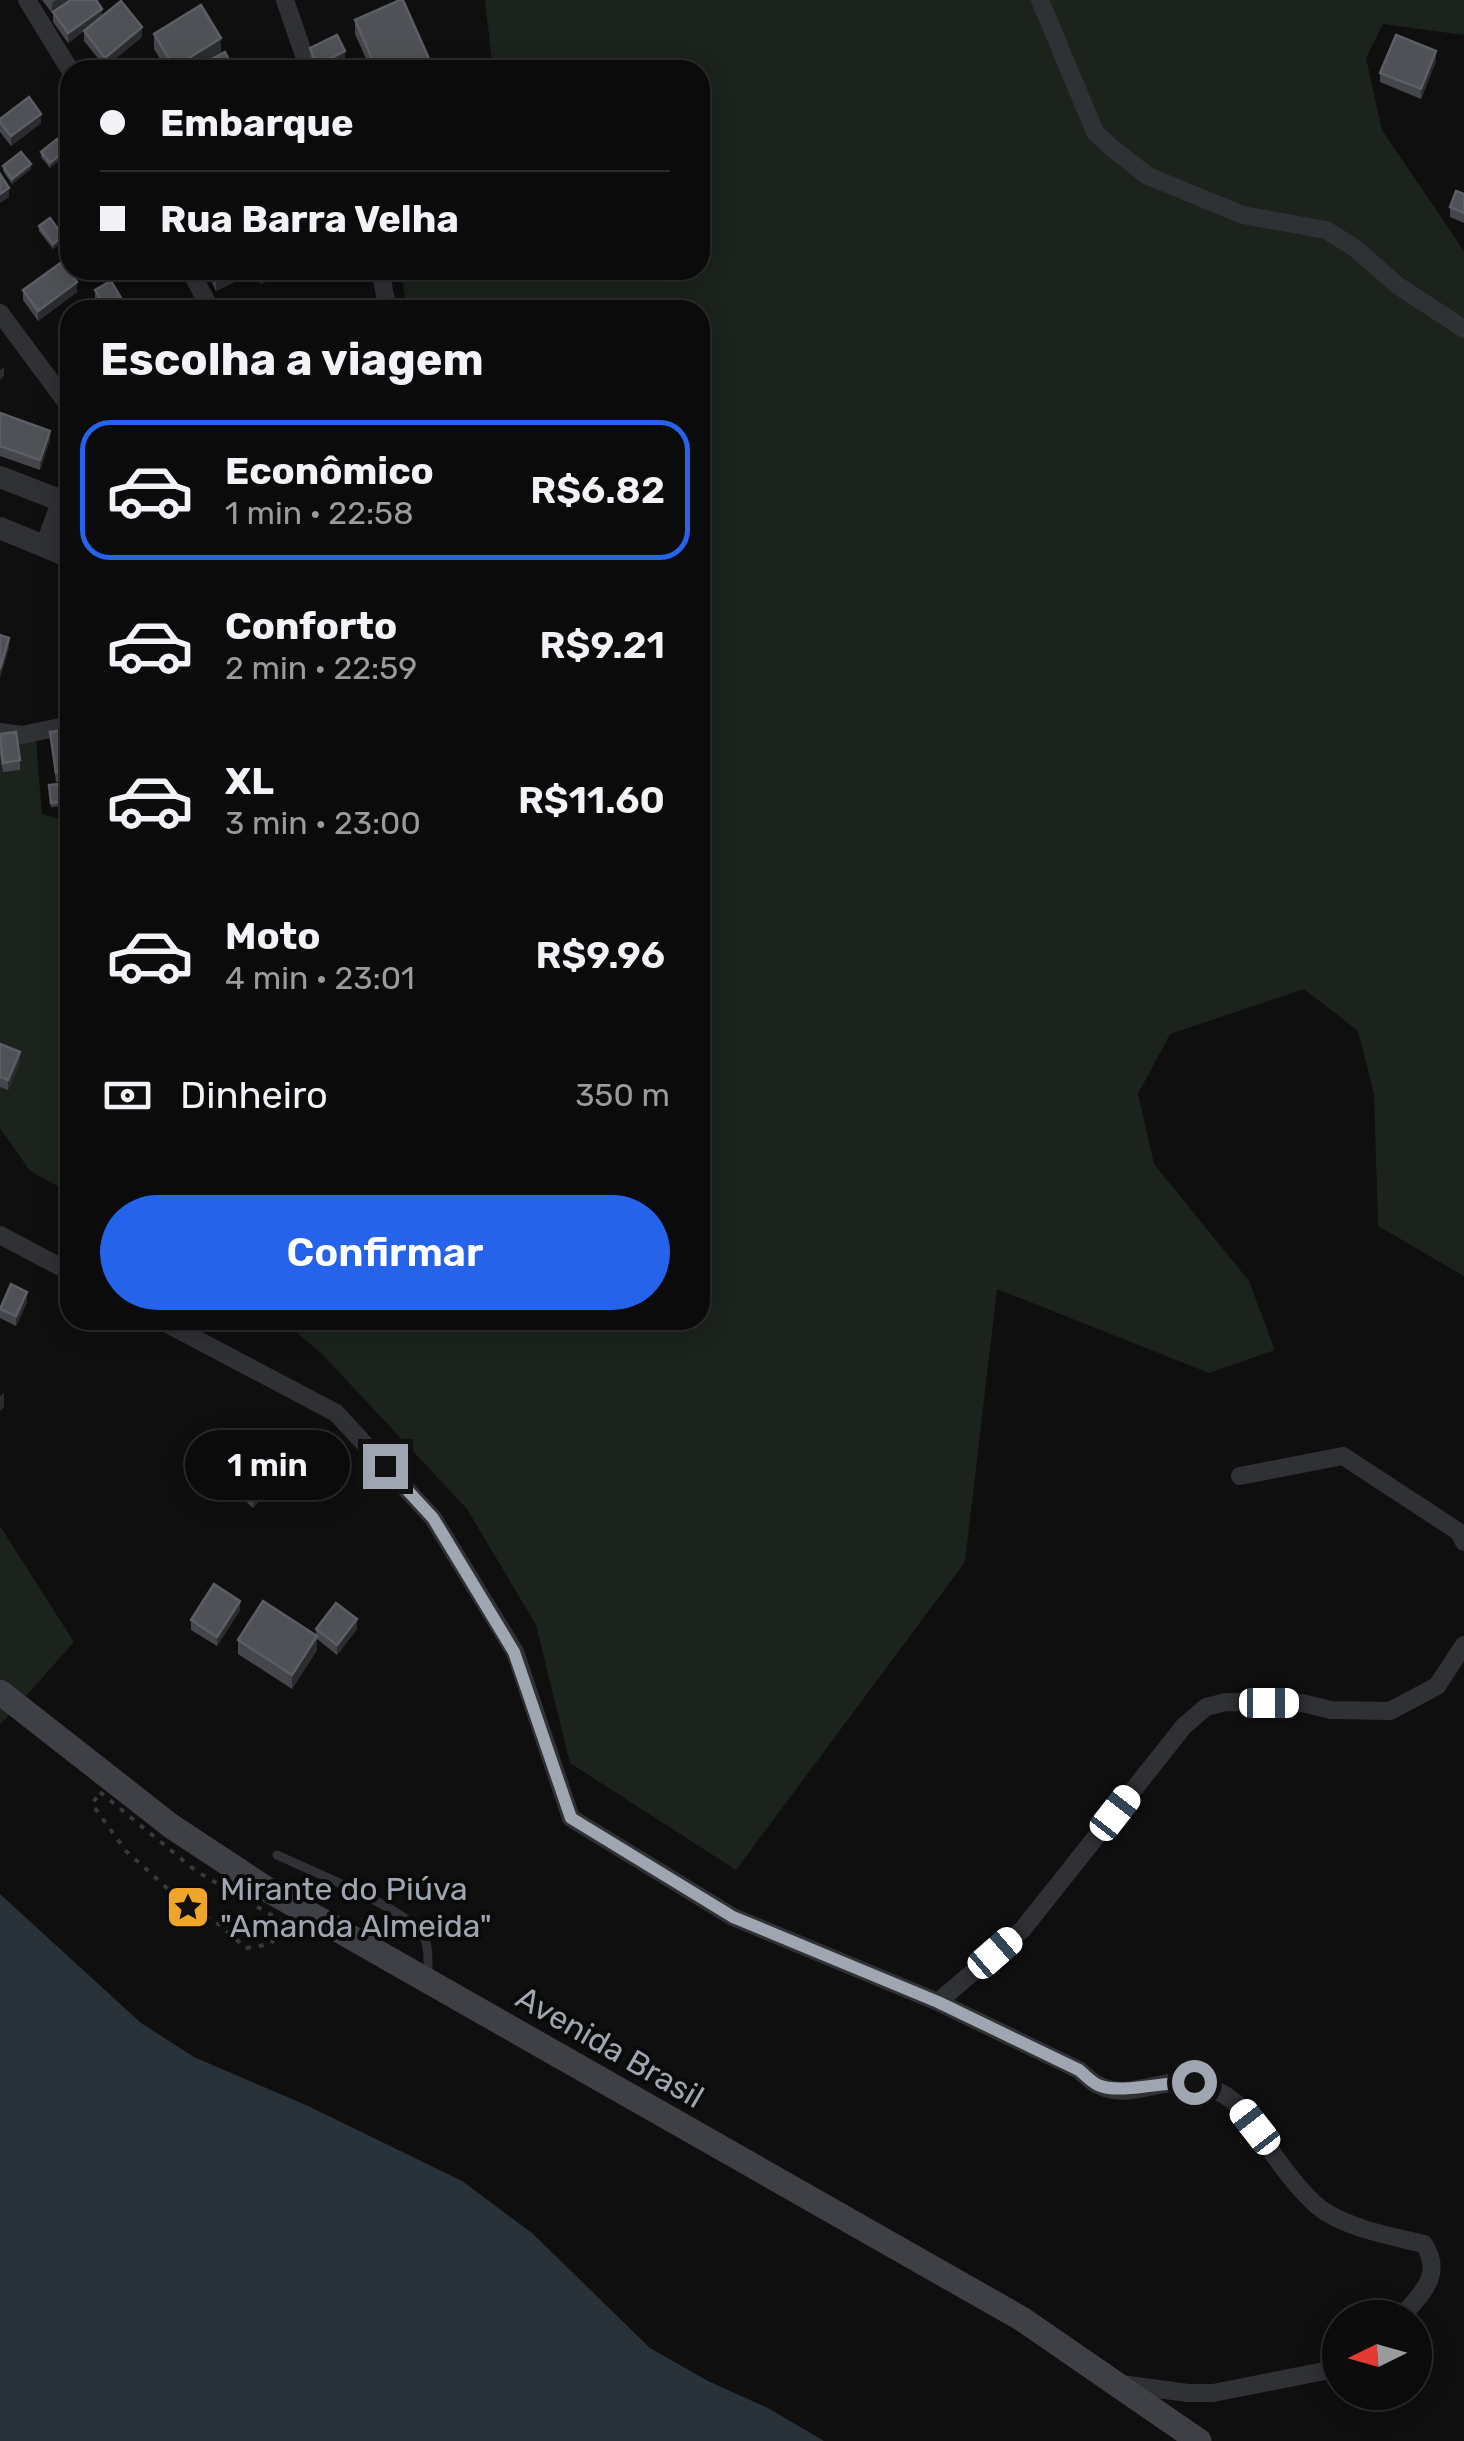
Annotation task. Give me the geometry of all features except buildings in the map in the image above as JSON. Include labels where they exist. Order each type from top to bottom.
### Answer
[{"type":"main road","name":"Avenida Brasil","points":[[0,1692],[171,1826],[268,1890],[1022,2319],[1200,2441]]},
{"type":"street","points":[[27,0],[64,60]]},
{"type":"street","points":[[285,0],[306,60]]},
{"type":"street","points":[[1040,0],[1095,132],[1113,149],[1148,176],[1243,215],[1326,230],[1464,330]]},
{"type":"street","points":[[0,312],[60,393]]},
{"type":"street","points":[[0,477],[60,501]]},
{"type":"street","points":[[46,547],[60,516]]},
{"type":"street","points":[[0,528],[60,552]]},
{"type":"street","points":[[0,732],[22,735],[60,727]]},
{"type":"street","points":[[0,1236],[60,1267]]},
{"type":"street","points":[[179,1330],[336,1413],[433,1518],[514,1652],[571,1818],[733,1917],[938,2002],[1079,2070],[1098,2086],[1122,2090],[1170,2081],[1194,2082],[1226,2094],[1305,2194],[1325,2212],[1354,2226],[1424,2244],[1433,2258],[1432,2272],[1416,2300]]},
{"type":"street","points":[[1240,1476],[1343,1456],[1462,1535]]},
{"type":"street","points":[[938,2002],[1023,1929],[1184,1726],[1206,1706],[1226,1702],[1302,1703],[1331,1710],[1390,1711],[1436,1686],[1464,1645]]},
{"type":"street","points":[[1111,2383],[1188,2393],[1213,2392],[1322,2371]]},
{"type":"lane","points":[[277,1855],[404,1916],[422,1933],[428,1949],[428,1982]]},
{"type":"path","points":[[100,1792],[92,1804],[126,1850],[188,1907],[216,1922],[246,1948],[271,1944],[285,1923]]},
{"type":"shaded area","points":[[485,0],[1464,0],[1464,35],[1383,24],[1366,58],[1382,130],[1464,251],[1464,1276],[1378,1226],[1374,1094],[1358,1031],[1304,989],[1170,1034],[1138,1094],[1154,1164],[1249,1281],[1275,1350],[1209,1373],[997,1289],[965,1562],[736,1870],[570,1763],[536,1625],[467,1509],[322,1354],[294,1330],[710,1330],[710,300],[405,300],[402,280],[710,280],[710,60],[492,60]]},
{"type":"shaded area","points":[[0,736],[36,739],[42,814],[60,819],[60,1188],[30,1171],[0,1128]]},
{"type":"shaded area","points":[[0,1526],[74,1642],[0,1725]]},
{"type":"shaded area","points":[[0,1894],[141,2023],[194,2057],[308,2106],[462,2181],[532,2233],[650,2348],[824,2441],[0,2441]]},
{"type":"place","name":"Mirante do Piúva \"Amanda Almeida\"","points":[[188,1907]]},
{"type":"route","points":[[385,1466],[433,1518],[514,1652],[571,1818],[733,1917],[938,2002],[1079,2070],[1098,2086],[1122,2090],[1170,2081],[1194,2082]]}]
